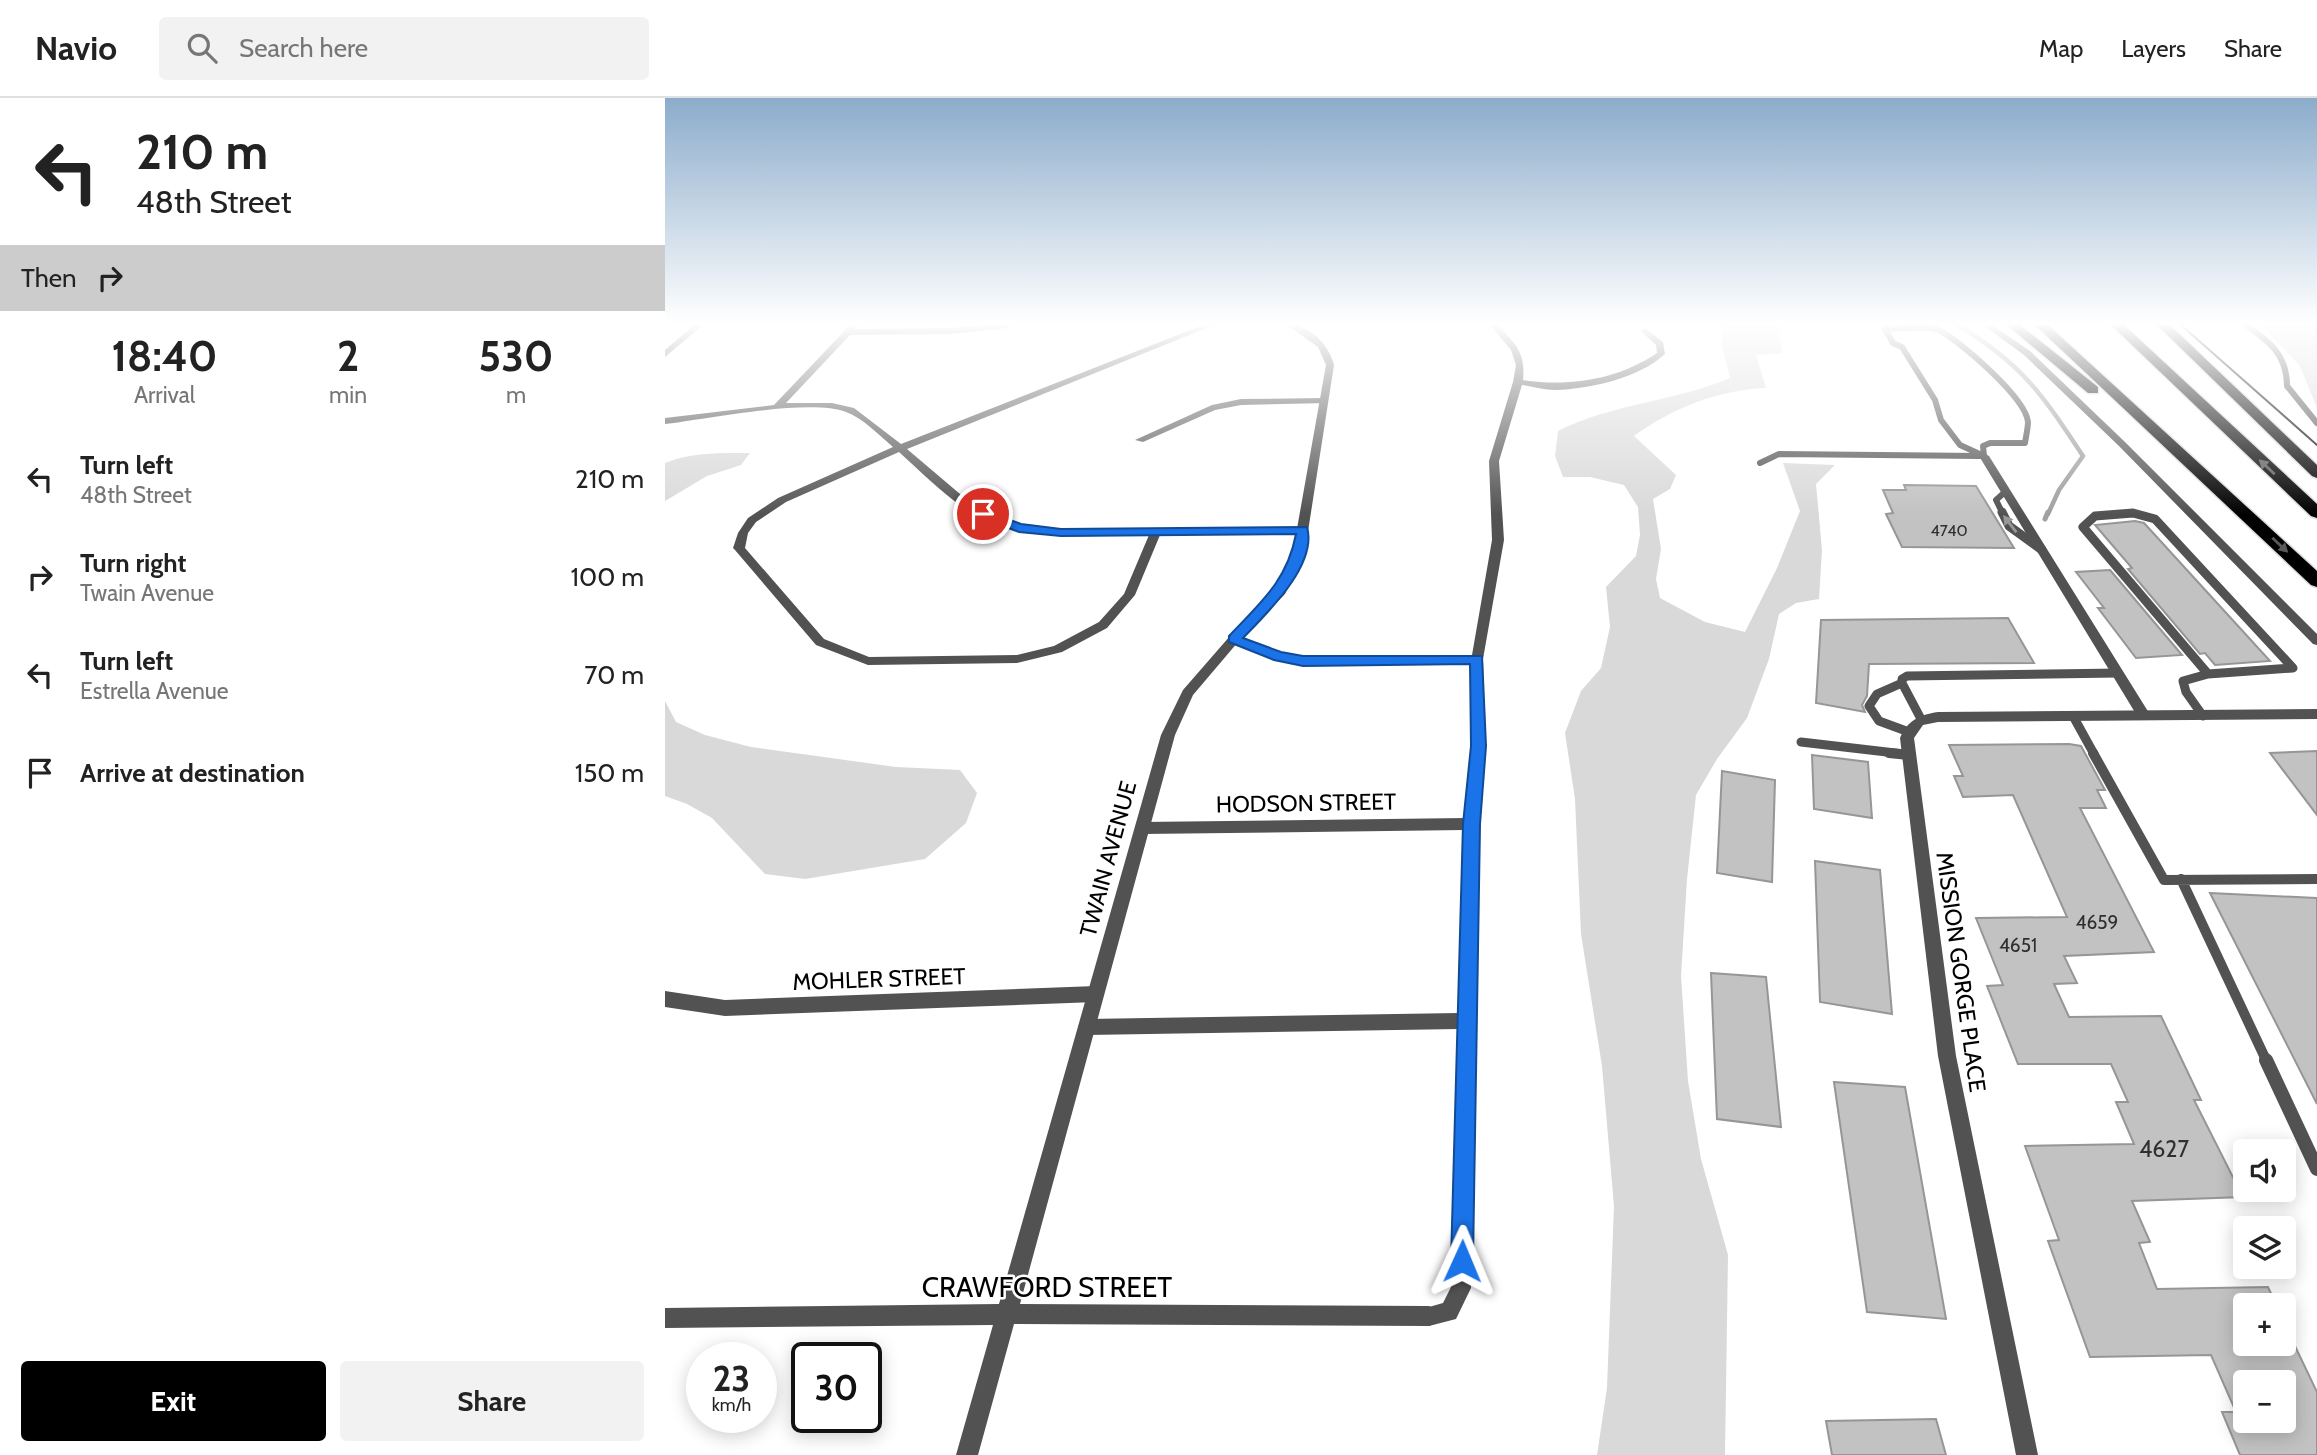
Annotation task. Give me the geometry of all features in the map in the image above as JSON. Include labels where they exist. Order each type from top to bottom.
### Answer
[{"type":"highway","points":[[2091,388],[2242,510]]},
{"type":"highway","points":[[2110,388],[2317,581]]},
{"type":"highway","points":[[2184,388],[2317,513]]},
{"type":"highway","points":[[2229,388],[2317,473]]},
{"type":"street","points":[[778,406],[795,388]]},
{"type":"street","points":[[1050,388],[900,448],[782,499],[752,520],[743,533],[739,548],[820,642],[868,661],[1017,659],[1058,649],[1103,625],[1117,612],[1129,594],[1156,531]]},
{"type":"street","name":"TWAIN AVENUE","points":[[967,1455],[1168,734],[1188,693],[1234,639],[1281,591],[1298,557],[1327,388]]},
{"type":"street","points":[[1087,1027],[1466,1021],[1472,824],[1478,746],[1477,659],[1498,540],[1494,461],[1516,388]]},
{"type":"street","points":[[2064,388],[2317,641]]},
{"type":"street","points":[[1140,440],[1212,408],[1241,402],[1325,401]]},
{"type":"street","points":[[665,421],[778,406],[832,406],[851,410],[969,507],[997,522],[1019,528],[1061,532],[1303,530]]},
{"type":"street","points":[[1984,456],[2144,716]]},
{"type":"street","points":[[1234,639],[1279,656],[1303,661],[1477,659]]},
{"type":"street","points":[[1915,726],[1961,716],[2317,714]]},
{"type":"street","name":"MISSION GORGE PLACE","points":[[1915,726],[1907,738],[1947,1056],[2027,1455]]},
{"type":"street","name":"HODSON STREET","points":[[1142,828],[1472,824]]},
{"type":"street","name":"MOHLER STREET","points":[[665,999],[725,1007],[1096,994]]},
{"type":"street","name":"CRAWFORD STREET","points":[[665,1318],[1007,1314],[1429,1316],[1449,1312],[1461,1288],[1466,1021]]},
{"type":"lane","points":[[1928,388],[1935,400],[1941,421],[1960,445],[1984,456]]},
{"type":"lane","points":[[1984,456],[1983,446],[1990,443],[2025,443],[2028,421],[2017,400],[2006,388]]},
{"type":"lane","points":[[2289,388],[2317,423]]},
{"type":"lane","points":[[1760,463],[1779,454],[1984,456]]},
{"type":"lane","points":[[2203,716],[2186,692],[2183,681],[2208,674],[2293,668],[2155,519],[2133,513],[2095,516],[2083,527],[2208,674]]},
{"type":"lane","points":[[1902,683],[1877,694],[1869,706],[1872,718],[1915,726],[1902,683],[1902,679],[1907,676],[2118,673]]},
{"type":"lane","points":[[2073,716],[2164,880],[2317,879]]},
{"type":"lane","points":[[1801,742],[1909,755]]},
{"type":"lane","points":[[2181,879],[2317,1169]]},
{"type":"shaded area","points":[[1700,388],[1760,388],[1730,392],[1696,402],[1664,417],[1634,436],[1676,475],[1670,489],[1653,499],[1661,549],[1656,579],[1660,598],[1705,622],[1745,632],[1777,568],[1800,511],[1783,463],[1835,465],[1816,484],[1822,550],[1819,599],[1796,603],[1779,614],[1769,659],[1747,718],[1717,759],[1696,795],[1681,976],[1688,1081],[1701,1159],[1728,1255],[1725,1455],[1597,1455],[1607,1388],[1614,1206],[1602,1066],[1581,934],[1575,799],[1565,733],[1581,691],[1601,668],[1610,627],[1606,587],[1636,556],[1640,535],[1638,507],[1624,485],[1590,477],[1563,477],[1555,456],[1558,431],[1600,414]]},
{"type":"shaded area","points":[[2309,388],[2317,388],[2317,408]]},
{"type":"shaded area","points":[[750,453],[741,465],[707,476],[665,501],[665,463],[696,455]]},
{"type":"shaded area","points":[[665,701],[676,722],[705,735],[751,747],[896,767],[960,770],[977,793],[966,823],[925,859],[805,879],[765,874],[712,818],[665,796]]},
{"type":"building","points":[[1904,485],[1976,486],[2014,548],[1902,547],[1886,514],[1893,513],[1883,490],[1906,490]]},
{"type":"building","points":[[2135,521],[2144,523],[2270,661],[2215,665],[2205,653],[2200,654],[2128,569],[2132,568],[2095,525]]},
{"type":"building","points":[[2110,570],[2182,655],[2136,658],[2098,608],[2104,608],[2076,572]]},
{"type":"building","points":[[2008,618],[2034,663],[1869,664],[1867,696],[1862,705],[1865,712],[1816,703],[1821,620]]},
{"type":"building","points":[[2069,744],[2081,746],[2105,790],[2097,790],[2106,808],[2080,808],[2154,952],[2064,956],[2077,983],[2054,984],[2069,1017],[2161,1016],[2201,1100],[2194,1100],[2233,1177],[2233,1197],[2132,1201],[2150,1242],[2139,1243],[2157,1289],[2268,1287],[2271,1293],[2233,1293],[2233,1356],[2296,1356],[2296,1348],[2317,1392],[2317,1455],[2240,1455],[2222,1412],[2233,1412],[2233,1433],[2296,1433],[2296,1370],[2233,1370],[2233,1405],[2211,1355],[2090,1357],[2048,1241],[2059,1240],[2025,1146],[2134,1144],[2116,1102],[2128,1102],[2111,1064],[2018,1064],[1987,986],[2003,985],[1976,918],[2067,917],[2013,795],[1963,797],[1954,776],[1963,776],[1949,745]]},
{"type":"building","points":[[2317,751],[2317,815],[2270,753]]},
{"type":"building","points":[[1812,755],[1868,762],[1872,818],[1814,809]]},
{"type":"building","points":[[1722,771],[1775,780],[1772,882],[1717,873]]},
{"type":"building","points":[[1815,861],[1880,870],[1892,1014],[1820,1002]]},
{"type":"building","points":[[2210,893],[2317,898],[2317,1104]]},
{"type":"building","points":[[1711,973],[1766,977],[1781,1127],[1717,1119]]},
{"type":"building","points":[[1834,1082],[1905,1087],[1946,1319],[1867,1312]]},
{"type":"building","points":[[1936,1419],[1946,1455],[1832,1455],[1826,1421]]},
{"type":"waterway","points":[[2035,388],[2083,456],[2059,490],[2048,514]]},
{"type":"waterway","points":[[2045,519],[2048,512]]},
{"type":"tram line","points":[[2253,388],[2317,445]]},
{"type":"route","points":[[983,514],[997,522],[1019,528],[1061,532],[1303,530],[1298,557],[1281,591],[1234,639],[1279,656],[1303,661],[1477,659],[1478,746],[1472,824],[1462,1261]]}]
